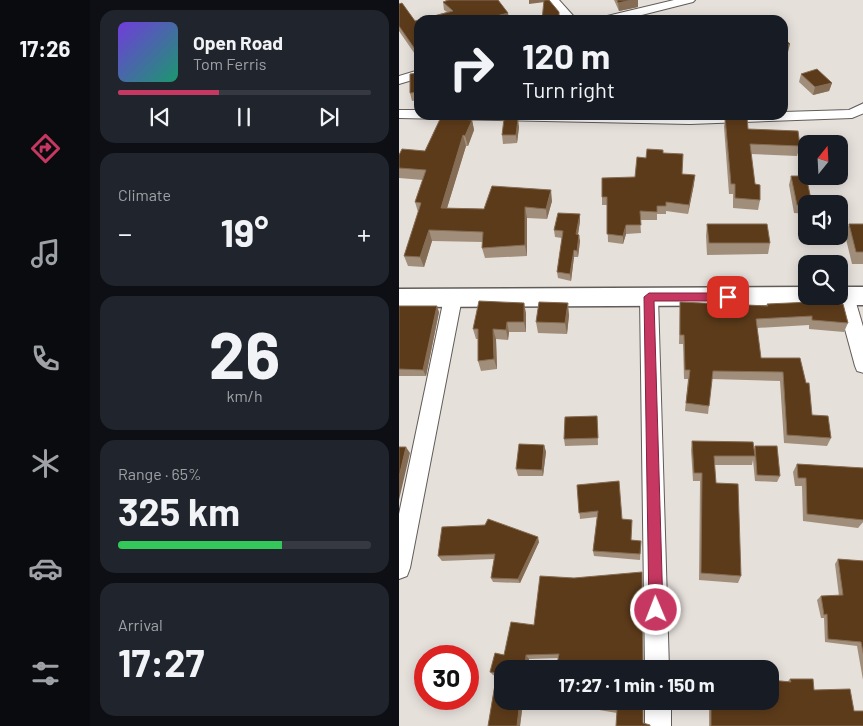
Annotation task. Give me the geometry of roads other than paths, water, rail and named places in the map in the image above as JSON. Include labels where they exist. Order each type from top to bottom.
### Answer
[{"type":"main road","points":[[399,298],[798,296]]},
{"type":"street","points":[[552,0],[566,15]]},
{"type":"street","points":[[628,15],[689,0]]},
{"type":"street","points":[[399,80],[414,76]]},
{"type":"street","points":[[788,116],[852,114],[863,107]]},
{"type":"street","points":[[399,114],[414,114]]},
{"type":"street","points":[[849,296],[863,366]]},
{"type":"street","points":[[649,297],[657,660]]},
{"type":"street","points":[[399,568],[453,298]]},
{"type":"street","points":[[658,710],[658,726]]}]
